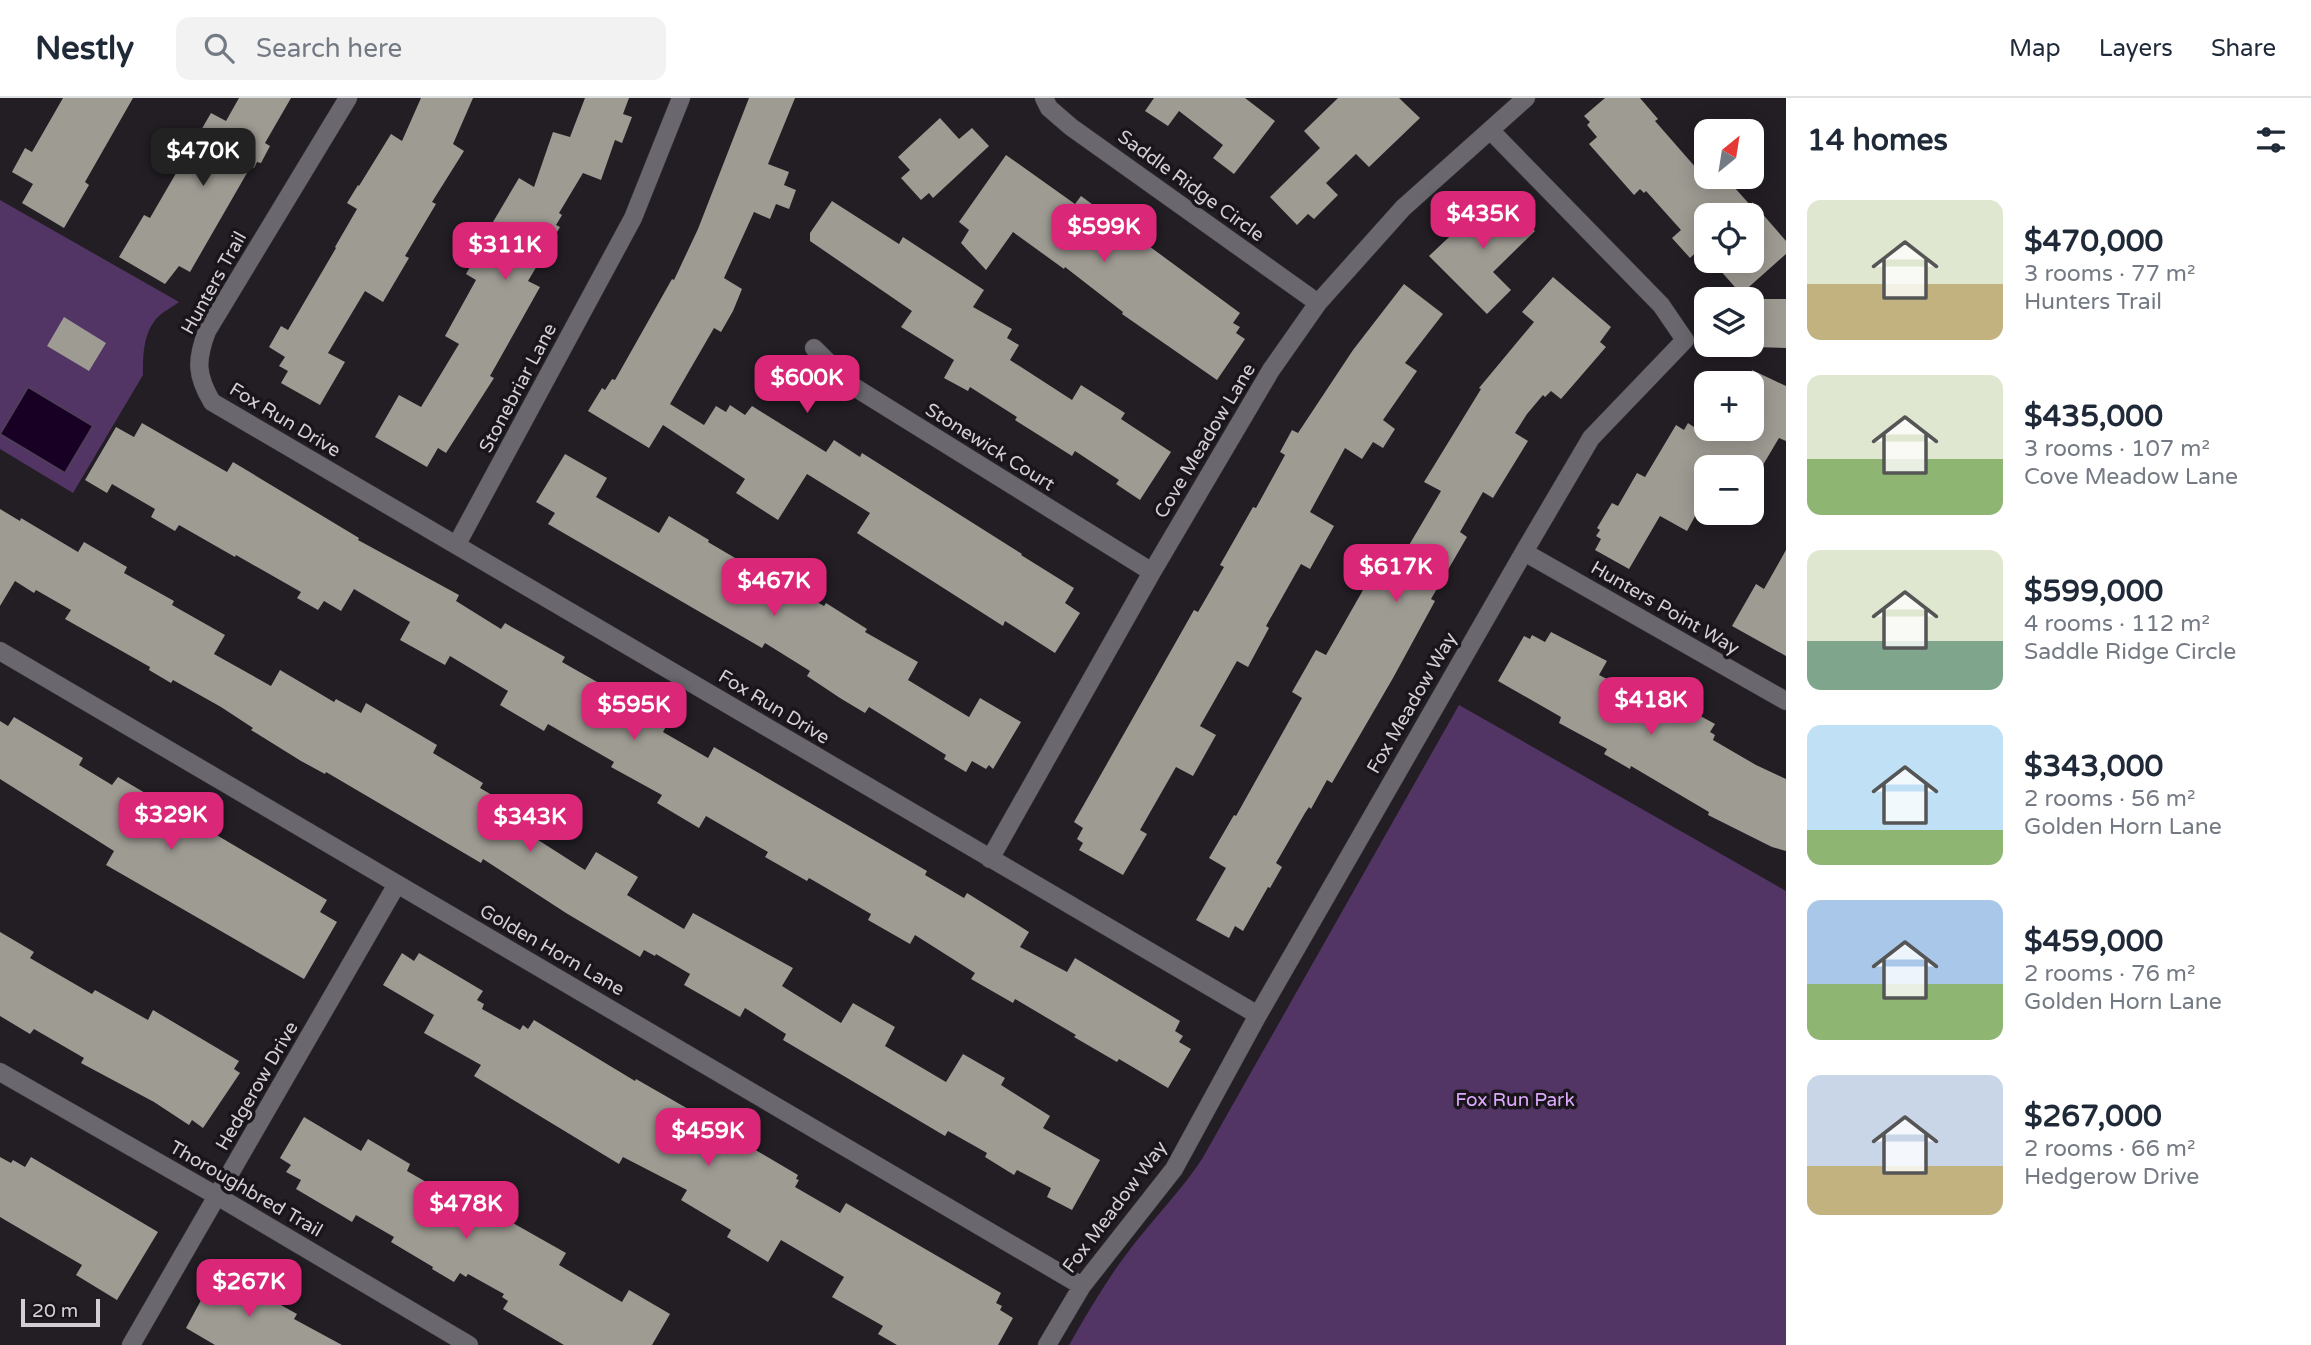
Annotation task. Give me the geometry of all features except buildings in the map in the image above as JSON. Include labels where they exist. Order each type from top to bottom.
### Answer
[{"type":"street","name":"Hunters Trail","points":[[203,385],[198,364],[207,331],[348,98]]},
{"type":"street","name":"Stonebriar Lane","points":[[457,544],[634,218],[681,98]]},
{"type":"street","name":"Saddle Ridge Circle","points":[[1045,98],[1049,108],[1071,127],[1318,303]]},
{"type":"street","name":"Cove Meadow Lane","points":[[990,859],[1152,572],[1271,370],[1318,303],[1404,208],[1526,98]]},
{"type":"street","name":"Fox Meadow Way","points":[[1047,1345],[1082,1286],[1174,1169],[1258,1015],[1591,438],[1685,340],[1661,305],[1491,131]]},
{"type":"street","name":"Stonewick Court","points":[[814,348],[851,385],[1152,572]]},
{"type":"street","name":"Fox Run Drive","points":[[203,385],[212,402],[223,410],[457,544],[1258,1015]]},
{"type":"street","name":"Hunters Point Way","points":[[1524,552],[1786,701]]},
{"type":"street","name":"Golden Horn Lane","points":[[0,651],[1082,1286]]},
{"type":"street","name":"Hedgerow Drive","points":[[131,1345],[397,884]]},
{"type":"street","name":"Thoroughbred Trail","points":[[0,1072],[217,1196],[468,1345]]},
{"type":"green space","points":[[0,200],[179,302],[156,319],[148,332],[143,375],[73,493],[0,449]]},
{"type":"green space","name":"Fox Run Park","points":[[1459,705],[1786,891],[1786,1345],[1069,1345],[1122,1260],[1202,1159]]},
{"type":"shaded area","points":[[28,387],[93,426],[65,473],[0,434]]}]
